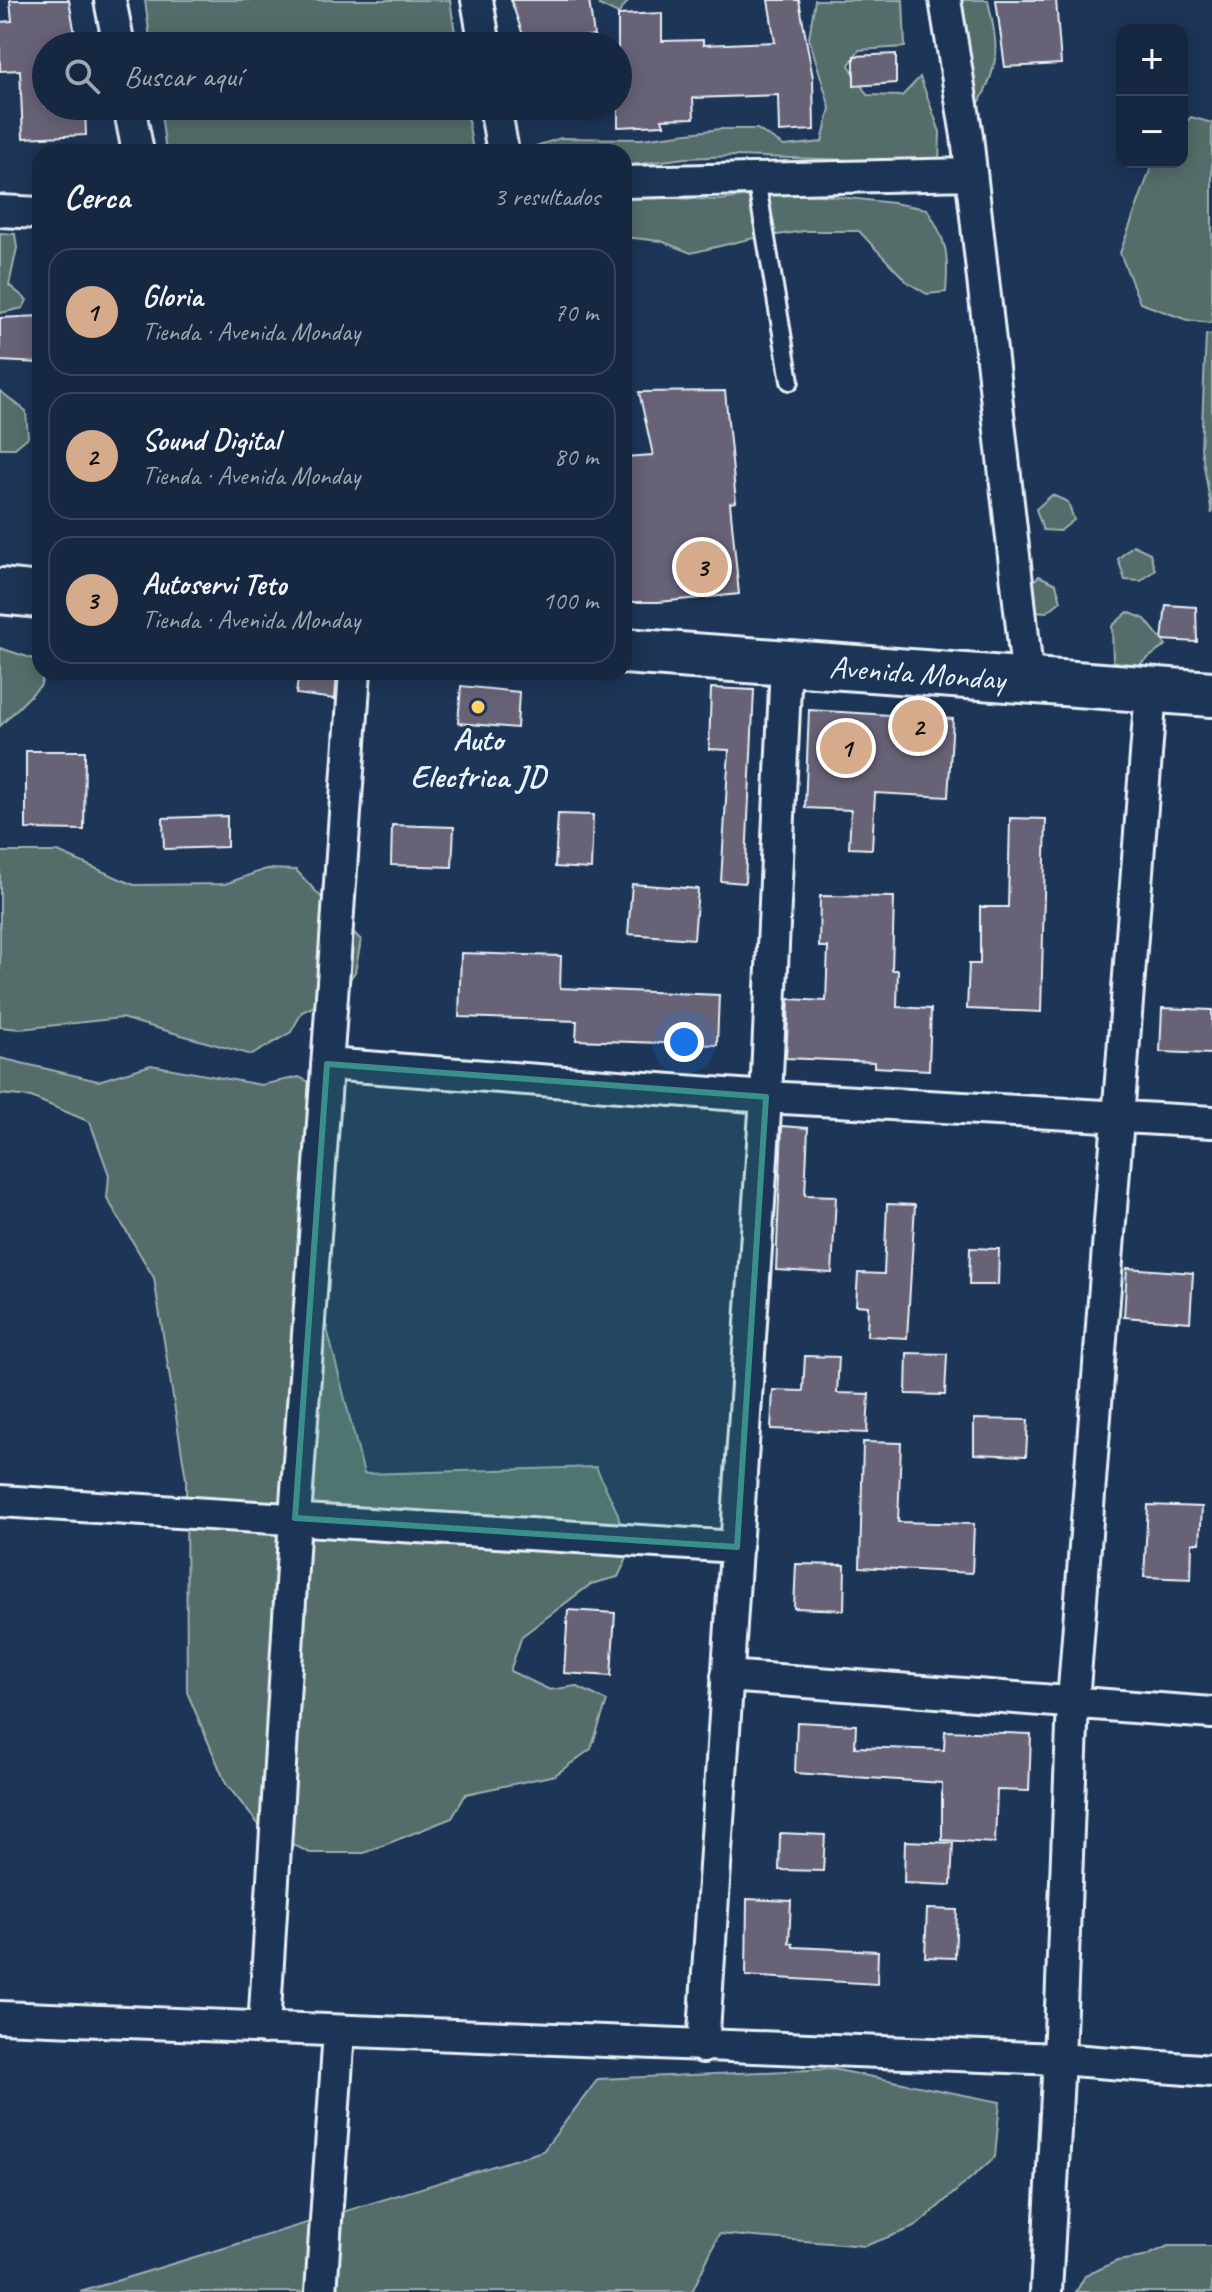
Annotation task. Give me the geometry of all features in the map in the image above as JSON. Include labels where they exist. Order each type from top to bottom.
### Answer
[{"type":"main road","points":[[0,591],[32,594]]},
{"type":"main road","name":"Avenida Monday","points":[[632,652],[1212,694]]},
{"type":"street","points":[[110,0],[116,32]]},
{"type":"street","points":[[477,0],[483,32]]},
{"type":"street","points":[[945,0],[971,174],[1028,681]]},
{"type":"street","points":[[132,120],[136,144]]},
{"type":"street","points":[[497,120],[502,144]]},
{"type":"street","points":[[632,182],[971,174]]},
{"type":"street","points":[[0,211],[32,213]]},
{"type":"street","points":[[703,2047],[766,1097],[786,665]]},
{"type":"street","points":[[264,2028],[295,1518],[354,680]]},
{"type":"street","points":[[1046,2292],[1073,1702],[1151,690]]},
{"type":"street","points":[[327,1064],[766,1097],[1212,1122]]},
{"type":"street","points":[[0,1501],[737,1547]]},
{"type":"street","points":[[727,1676],[1212,1713]]},
{"type":"street","points":[[0,2017],[1059,2059],[1212,2071]]},
{"type":"street","points":[[321,2292],[339,2032]]},
{"type":"lane","points":[[756,179],[790,381]]},
{"type":"highlighted area","points":[[327,1064],[766,1097],[737,1547],[295,1518]]},
{"type":"green space","points":[[145,0],[450,0],[455,32],[149,32]]},
{"type":"green space","points":[[600,0],[629,0],[618,14],[599,5]]},
{"type":"green space","points":[[815,0],[903,0],[905,47],[859,50],[849,65],[867,95],[902,96],[920,77],[940,132],[939,163],[734,156],[632,165],[632,144],[542,144],[561,138],[641,139],[720,129],[757,129],[784,146],[822,142],[830,108],[809,38]]},
{"type":"green space","points":[[944,0],[988,0],[996,52],[991,75],[979,103],[965,88]]},
{"type":"green space","points":[[1191,117],[1212,123],[1212,323],[1187,320],[1140,303],[1120,253],[1151,168],[1188,168],[1188,120]]},
{"type":"green space","points":[[162,120],[468,120],[472,144],[165,144]]},
{"type":"green space","points":[[786,191],[927,209],[945,248],[946,292],[927,294],[907,282],[859,231],[805,231],[749,239],[691,253],[661,241],[632,238],[632,196],[720,200]]},
{"type":"green space","points":[[0,233],[15,234],[17,248],[9,285],[27,300],[23,308],[0,313]]},
{"type":"green space","points":[[1212,334],[1212,514],[1201,448],[1206,335]]},
{"type":"green space","points":[[0,391],[26,411],[28,437],[15,448],[0,448]]},
{"type":"green space","points":[[1052,495],[1068,502],[1074,520],[1060,531],[1043,530],[1036,509]]},
{"type":"green space","points":[[1133,545],[1150,553],[1155,570],[1141,581],[1125,580],[1118,559]]},
{"type":"green space","points":[[1039,576],[1056,584],[1061,601],[1047,612],[1031,611],[1024,590]]},
{"type":"green space","points":[[1128,612],[1145,619],[1166,645],[1136,667],[1113,661],[1112,626]]},
{"type":"green space","points":[[0,648],[32,658],[32,680],[42,680],[41,685],[0,726]]},
{"type":"green space","points":[[0,852],[58,852],[134,885],[225,884],[266,869],[296,870],[361,940],[355,972],[338,995],[302,1012],[291,1032],[252,1055],[121,1018],[20,1029],[0,1027]]},
{"type":"green space","points":[[0,1058],[98,1081],[151,1065],[261,1085],[299,1077],[314,1084],[306,1246],[364,1474],[596,1467],[618,1514],[627,1558],[618,1577],[591,1584],[522,1636],[510,1671],[550,1690],[576,1686],[607,1701],[591,1749],[555,1775],[466,1794],[452,1818],[364,1853],[310,1853],[263,1830],[226,1784],[187,1692],[186,1479],[154,1278],[107,1198],[109,1175],[90,1122],[31,1097],[0,1094]]},
{"type":"green space","points":[[832,2069],[1000,2102],[995,2157],[915,2227],[865,2246],[719,2234],[692,2292],[80,2292],[543,2151],[598,2079]]},
{"type":"green space","points":[[1168,2246],[1212,2246],[1212,2292],[1076,2292],[1085,2276],[1117,2261],[1144,2257]]},
{"type":"building","points":[[10,0],[69,0],[75,32],[32,32],[32,120],[85,120],[86,135],[23,138],[20,70],[0,71],[0,22],[12,21]]},
{"type":"building","points":[[511,0],[589,0],[593,32],[522,32]]},
{"type":"building","points":[[768,0],[799,0],[813,78],[814,130],[779,132],[778,95],[693,98],[694,118],[662,119],[664,125],[618,127],[618,120],[632,120],[632,32],[618,32],[618,15],[662,13],[662,41],[703,40],[703,45],[775,42]]},
{"type":"building","points":[[996,0],[1056,0],[1061,64],[1005,67]]},
{"type":"building","points":[[896,54],[896,83],[854,86],[854,56]]},
{"type":"building","points":[[32,316],[32,363],[0,361],[0,318]]},
{"type":"building","points":[[725,391],[736,502],[730,503],[739,594],[632,602],[632,456],[653,455],[639,392]]},
{"type":"building","points":[[1166,605],[1196,607],[1197,642],[1162,640]]},
{"type":"building","points":[[298,680],[336,680],[335,699],[296,694]]},
{"type":"building","name":"Auto Electrica JD","points":[[461,686],[519,692],[517,728],[458,723]]},
{"type":"building","points":[[711,688],[754,690],[745,883],[721,881],[729,750],[709,749]]},
{"type":"building","points":[[809,710],[953,719],[948,797],[875,793],[872,849],[849,848],[851,810],[805,808]]},
{"type":"building","points":[[26,751],[85,751],[84,830],[26,829]]},
{"type":"building","points":[[558,814],[593,815],[591,869],[555,867]]},
{"type":"building","points":[[227,816],[227,847],[164,849],[163,818]]},
{"type":"building","points":[[1010,818],[1046,819],[1041,1012],[967,1009],[969,964],[980,964],[980,907],[1008,907]]},
{"type":"building","points":[[392,825],[454,827],[452,867],[391,865]]},
{"type":"building","points":[[632,884],[698,889],[694,939],[628,934]]},
{"type":"building","points":[[820,896],[894,897],[892,970],[898,970],[897,1007],[931,1009],[929,1070],[874,1067],[874,1062],[786,1058],[789,999],[826,1001],[828,947],[819,947]]},
{"type":"building","points":[[461,953],[561,956],[560,988],[719,995],[717,1045],[576,1040],[577,1021],[459,1017]]},
{"type":"building","points":[[1162,1008],[1212,1010],[1212,1054],[1160,1052]]},
{"type":"building","points":[[782,1126],[808,1128],[805,1195],[836,1196],[832,1273],[776,1270]]},
{"type":"building","points":[[887,1204],[915,1205],[907,1338],[867,1336],[868,1306],[856,1305],[858,1273],[884,1274]]},
{"type":"building","points":[[970,1248],[999,1249],[998,1285],[969,1285]]},
{"type":"building","points":[[1127,1268],[1193,1273],[1190,1322],[1124,1317]]},
{"type":"building","points":[[907,1353],[947,1354],[945,1395],[906,1394]]},
{"type":"building","points":[[805,1356],[839,1357],[837,1393],[869,1394],[867,1433],[771,1429],[773,1390],[803,1391]]},
{"type":"building","points":[[974,1419],[1028,1420],[1026,1456],[974,1454]]},
{"type":"building","points":[[863,1442],[901,1443],[898,1522],[974,1524],[972,1573],[860,1567]]},
{"type":"building","points":[[1148,1505],[1202,1507],[1200,1543],[1192,1543],[1191,1579],[1144,1577]]},
{"type":"building","points":[[796,1564],[845,1565],[844,1610],[794,1608]]},
{"type":"building","points":[[568,1610],[615,1613],[611,1676],[564,1673]]},
{"type":"building","points":[[797,1722],[856,1725],[855,1747],[944,1750],[945,1731],[1031,1734],[1029,1791],[997,1790],[995,1843],[942,1840],[942,1783],[795,1773]]},
{"type":"building","points":[[780,1833],[825,1835],[823,1871],[779,1870]]},
{"type":"building","points":[[905,1841],[953,1843],[951,1885],[904,1883]]},
{"type":"building","points":[[747,1899],[791,1901],[789,1943],[793,1947],[878,1951],[877,1984],[746,1976]]},
{"type":"building","points":[[927,1909],[957,1910],[955,1958],[925,1957]]},
{"type":"place","name":"Autoservi Teto","points":[[702,567]]},
{"type":"place","name":"Auto Electrica JD","points":[[478,707]]},
{"type":"place","name":"Sound Digital","points":[[918,726]]},
{"type":"place","name":"Gloria","points":[[846,748]]}]
